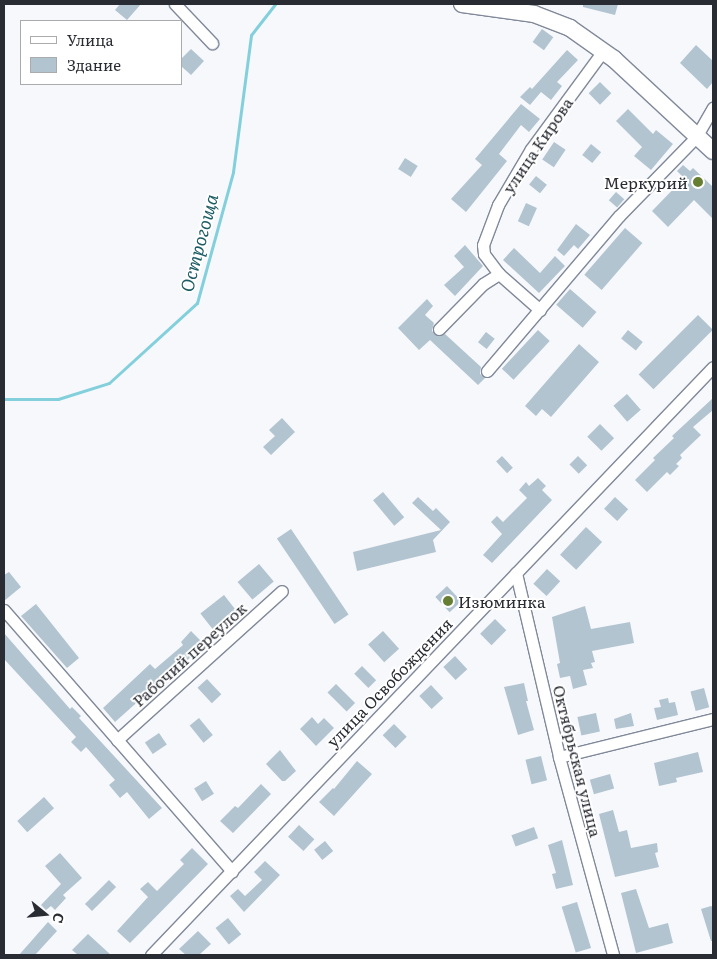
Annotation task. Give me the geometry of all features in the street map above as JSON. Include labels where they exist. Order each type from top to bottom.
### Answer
[{"type":"main road","points":[[462,4],[534,14],[554,20],[570,28],[603,51],[713,151]]},
{"type":"street","points":[[175,4],[212,43]]},
{"type":"street","name":"улица Кирова","points":[[499,274],[484,254],[483,245],[498,205],[531,149],[603,51]]},
{"type":"street","points":[[487,371],[619,216],[696,137],[713,108]]},
{"type":"street","points":[[440,329],[483,284],[499,274],[540,310]]},
{"type":"street","name":"улица Освобождения","points":[[151,955],[713,367]]},
{"type":"street","name":"Октябрьская улица","points":[[516,573],[559,757],[613,955]]},
{"type":"street","name":"Рабочий переулок","points":[[117,740],[282,591]]},
{"type":"street","points":[[4,610],[232,871]]},
{"type":"street","points":[[559,757],[713,719]]},
{"type":"building","points":[[120,4],[141,4],[127,20],[115,10]]},
{"type":"building","points":[[583,4],[618,4],[615,15],[583,7]]},
{"type":"building","points":[[542,29],[553,37],[544,50],[533,42]]},
{"type":"building","points":[[696,45],[713,61],[713,82],[707,89],[680,63]]},
{"type":"building","points":[[191,49],[204,61],[191,75],[182,67],[182,58]]},
{"type":"building","points":[[567,50],[578,60],[557,82],[562,86],[551,100],[541,92],[530,105],[520,97],[530,87],[532,89]]},
{"type":"building","points":[[600,82],[611,93],[600,105],[589,93]]},
{"type":"building","points":[[521,104],[540,119],[529,132],[521,125],[499,154],[507,161],[466,212],[451,199],[482,165],[475,159]]},
{"type":"building","points":[[628,109],[653,134],[656,130],[673,144],[651,170],[634,156],[642,147],[616,121]]},
{"type":"building","points":[[554,142],[566,150],[554,167],[542,159]]},
{"type":"building","points":[[591,144],[601,152],[592,163],[582,155]]},
{"type":"building","points":[[405,158],[418,166],[411,177],[398,169]]},
{"type":"building","points":[[683,165],[690,171],[693,168],[713,187],[713,219],[694,200],[668,227],[652,211],[684,178],[677,171]]},
{"type":"building","points":[[536,176],[547,185],[540,193],[529,185]]},
{"type":"building","points":[[616,192],[624,199],[617,208],[609,200]]},
{"type":"building","points":[[526,203],[537,208],[529,226],[518,221]]},
{"type":"building","points":[[576,224],[590,235],[578,249],[574,245],[564,256],[557,250]]},
{"type":"building","points":[[625,228],[642,243],[602,290],[584,275]]},
{"type":"building","points":[[465,245],[483,266],[455,296],[444,285],[464,267],[454,256]]},
{"type":"building","points":[[514,248],[540,273],[555,256],[565,266],[539,293],[503,260]]},
{"type":"building","points":[[570,289],[596,312],[583,328],[556,305]]},
{"type":"building","points":[[427,299],[433,306],[425,315],[434,323],[432,331],[438,336],[445,334],[481,367],[480,374],[485,378],[478,385],[430,340],[419,350],[398,328]]},
{"type":"building","points":[[698,315],[713,330],[653,389],[639,374]]},
{"type":"building","points":[[538,330],[550,341],[514,380],[502,369]]},
{"type":"building","points":[[628,330],[643,342],[636,351],[621,339]]},
{"type":"building","points":[[486,332],[495,339],[487,349],[478,342]]},
{"type":"building","points":[[579,344],[599,362],[551,417],[542,409],[536,416],[525,406]]},
{"type":"building","points":[[627,394],[641,410],[627,422],[613,406]]},
{"type":"building","points":[[713,398],[713,410],[693,427],[701,435],[680,455],[682,458],[676,464],[679,466],[670,475],[667,472],[647,492],[635,480],[655,460],[653,458],[674,438],[672,436]]},
{"type":"building","points":[[282,418],[295,432],[271,455],[263,447],[275,436],[269,430]]},
{"type":"building","points":[[600,424],[614,438],[601,451],[587,437]]},
{"type":"building","points":[[502,456],[513,468],[507,473],[496,461]]},
{"type":"building","points":[[578,456],[587,465],[579,474],[570,464]]},
{"type":"building","points":[[538,478],[546,486],[542,490],[552,500],[492,563],[483,555],[502,534],[491,522],[497,516],[503,522],[527,498],[519,490],[526,482],[529,486]]},
{"type":"building","points":[[383,492],[404,517],[394,526],[373,500]]},
{"type":"building","points":[[418,497],[433,511],[436,508],[450,522],[433,540],[436,552],[357,571],[353,552],[441,530],[412,503]]},
{"type":"building","points":[[615,497],[628,509],[617,521],[604,509]]},
{"type":"building","points":[[586,527],[602,542],[576,570],[560,555]]},
{"type":"building","points":[[291,529],[349,614],[335,624],[277,539]]},
{"type":"building","points":[[259,564],[274,582],[252,600],[238,582]]},
{"type":"building","points":[[547,569],[560,581],[547,596],[533,584]]},
{"type":"building","points":[[9,572],[21,587],[4,601],[4,575]]},
{"type":"building","points":[[447,586],[461,601],[450,612],[435,597]]},
{"type":"building","points":[[224,595],[238,613],[215,632],[200,613]]},
{"type":"building","points":[[36,604],[79,658],[67,668],[21,616]]},
{"type":"building","points":[[585,606],[591,629],[630,622],[634,643],[592,651],[595,662],[591,663],[593,668],[583,670],[587,685],[573,689],[570,676],[560,678],[557,664],[560,663],[552,617]]},
{"type":"building","points":[[495,619],[506,630],[491,645],[480,634]]},
{"type":"building","points":[[191,631],[203,643],[185,663],[154,690],[153,688],[115,722],[103,708],[150,664],[155,669],[183,645],[181,642]]},
{"type":"building","points":[[383,631],[399,649],[384,662],[368,644]]},
{"type":"building","points":[[4,633],[70,709],[72,707],[81,716],[79,718],[162,808],[149,819],[127,792],[120,798],[109,785],[115,780],[86,747],[81,752],[71,742],[76,737],[4,659]]},
{"type":"building","points":[[455,656],[467,669],[456,680],[443,667]]},
{"type":"building","points":[[362,666],[376,680],[368,688],[354,674]]},
{"type":"building","points":[[207,679],[221,694],[212,703],[197,688]]},
{"type":"building","points":[[524,683],[528,701],[526,701],[534,730],[518,735],[504,687]]},
{"type":"building","points":[[336,684],[355,703],[347,712],[328,692]]},
{"type":"building","points":[[431,685],[443,698],[432,709],[419,696]]},
{"type":"building","points":[[704,688],[709,707],[696,711],[690,692]]},
{"type":"building","points":[[668,698],[669,703],[675,702],[678,715],[657,720],[654,708],[661,707],[659,700]]},
{"type":"building","points":[[596,713],[600,732],[581,736],[577,717]]},
{"type":"building","points":[[631,713],[634,726],[616,729],[614,719]]},
{"type":"building","points":[[312,717],[318,724],[324,718],[334,728],[316,746],[300,729]]},
{"type":"building","points":[[199,718],[213,735],[204,743],[190,726]]},
{"type":"building","points":[[394,724],[407,737],[395,748],[383,735]]},
{"type":"building","points":[[159,733],[167,745],[153,754],[145,743]]},
{"type":"building","points":[[280,750],[296,771],[285,781],[282,781],[266,764]]},
{"type":"building","points":[[698,752],[703,772],[676,778],[677,782],[659,786],[654,763]]},
{"type":"building","points":[[541,756],[547,780],[532,784],[525,760]]},
{"type":"building","points":[[357,761],[372,774],[334,816],[319,802],[334,789]]},
{"type":"building","points":[[610,774],[614,788],[594,794],[590,780]]},
{"type":"building","points":[[206,781],[214,794],[202,801],[194,788]]},
{"type":"building","points":[[261,784],[271,794],[233,833],[220,821],[235,806],[238,808]]},
{"type":"building","points":[[44,797],[54,808],[27,832],[17,821]]},
{"type":"building","points":[[613,810],[619,832],[627,830],[631,848],[657,843],[658,852],[655,853],[659,867],[615,877],[599,814]]},
{"type":"building","points":[[299,825],[314,839],[303,851],[288,837]]},
{"type":"building","points":[[534,827],[538,838],[516,846],[511,835]]},
{"type":"building","points":[[562,840],[573,885],[556,889],[552,874],[556,873],[548,845]]},
{"type":"building","points":[[325,841],[333,851],[322,860],[314,850]]},
{"type":"building","points":[[192,848],[208,864],[130,943],[117,931],[148,897],[140,889],[148,882],[157,891],[184,864],[180,860]]},
{"type":"building","points":[[60,853],[82,878],[63,895],[66,898],[55,910],[51,906],[46,910],[41,905],[61,884],[45,866]]},
{"type":"building","points":[[265,861],[280,875],[244,912],[230,896],[238,889],[245,896],[262,880],[254,872]]},
{"type":"building","points":[[109,880],[116,887],[92,911],[85,904]]},
{"type":"building","points":[[636,889],[649,928],[668,923],[673,943],[636,953],[621,893]]},
{"type":"building","points":[[577,902],[591,948],[576,953],[562,907]]},
{"type":"building","points":[[713,907],[713,941],[711,941],[701,909]]},
{"type":"building","points":[[228,918],[241,934],[229,944],[216,928]]},
{"type":"building","points":[[48,922],[57,931],[35,955],[19,955]]},
{"type":"building","points":[[198,931],[211,944],[199,955],[186,955],[179,949]]},
{"type":"building","points":[[88,934],[111,955],[78,955],[72,950]]},
{"type":"waterway","name":"Острогоща","points":[[4,399],[58,399],[109,383],[197,303],[233,172],[251,35],[275,4]]},
{"type":"place","name":"Меркурий","points":[[698,182]]},
{"type":"place","name":"Изюминка","points":[[448,601]]}]
